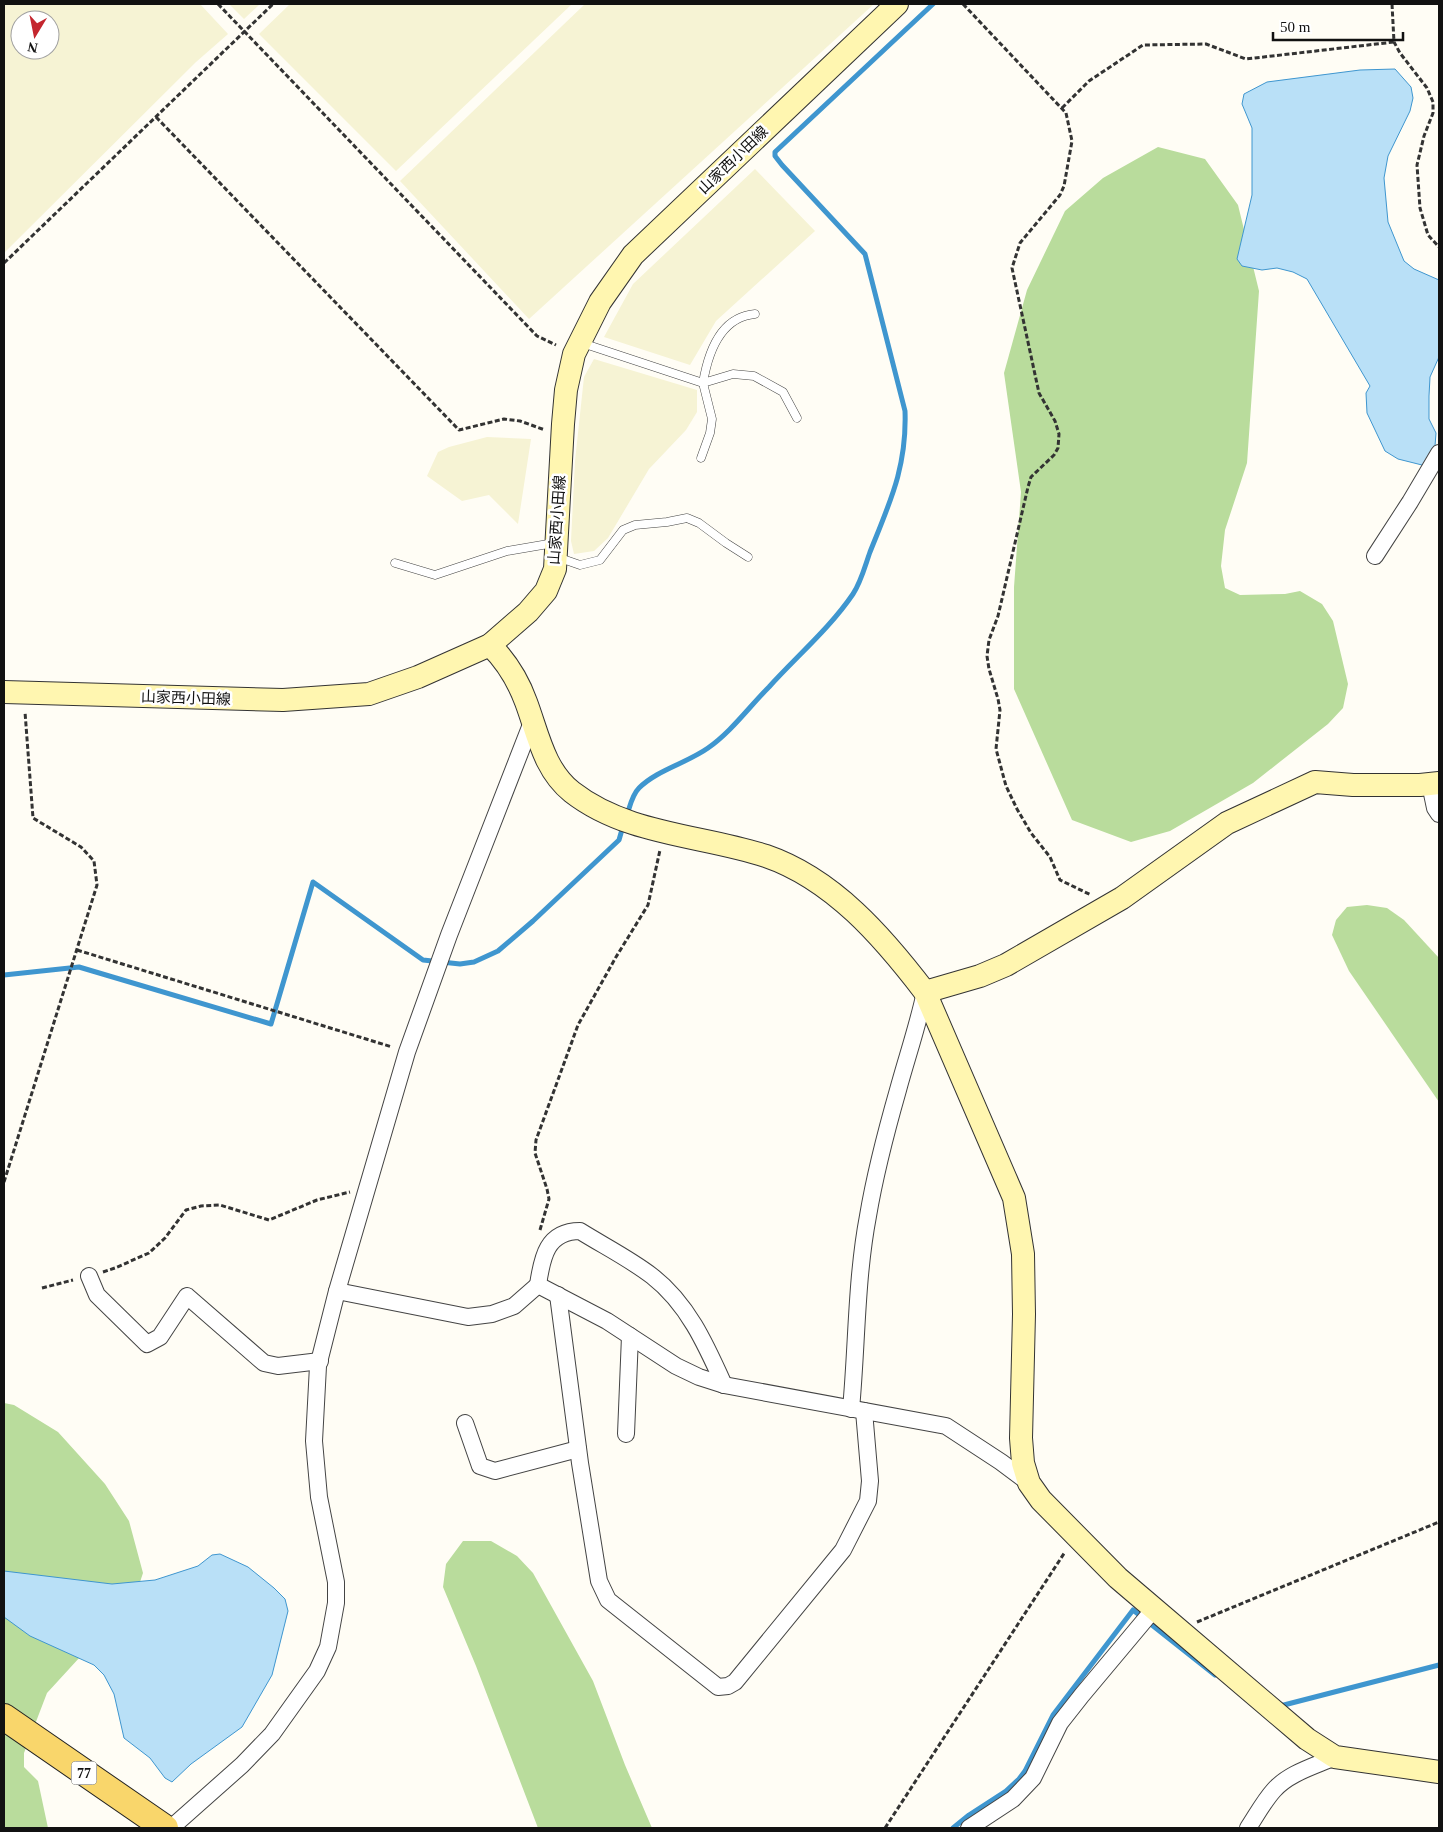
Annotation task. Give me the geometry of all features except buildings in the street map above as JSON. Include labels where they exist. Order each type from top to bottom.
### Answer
[{"type":"main road","name":"77","points":[[4,1717],[159,1826]]},
{"type":"street","name":"山家西小田線","points":[[13,693],[283,700],[369,694],[418,678],[490,645],[528,612],[546,591],[555,569],[566,390],[577,348],[600,302],[633,255],[897,4]]},
{"type":"street","points":[[1375,556],[1439,453]]},
{"type":"street","points":[[490,645],[512,670],[526,702],[548,763],[570,791],[602,810],[626,820],[766,856],[808,875],[836,895],[871,928],[925,992],[1014,1198],[1023,1254],[1024,1314],[1021,1438],[1023,1462],[1029,1483]]},
{"type":"street","points":[[159,1826],[242,1765],[272,1734],[317,1671],[328,1647],[336,1603],[336,1582],[319,1497],[314,1441],[320,1361],[337,1291],[407,1052],[449,934],[532,722]]},
{"type":"street","points":[[925,992],[980,976],[1006,965],[1111,905],[1227,823],[1315,782],[1354,785],[1435,784],[1435,808],[1439,814]]},
{"type":"street","points":[[558,1295],[578,1449],[599,1581],[608,1600],[718,1687],[728,1686],[735,1682],[843,1550],[868,1501],[870,1481],[858,1410],[859,1283],[867,1218],[877,1169],[918,1027],[925,992]]},
{"type":"street","points":[[337,1291],[468,1317],[492,1314],[514,1306],[538,1285],[547,1248],[552,1240],[560,1234],[580,1231],[638,1265],[654,1277],[674,1297],[703,1338],[724,1385]]},
{"type":"street","points":[[89,1276],[97,1295],[147,1344],[160,1337],[187,1296],[264,1362],[278,1366],[320,1361]]},
{"type":"street","points":[[538,1285],[607,1321],[676,1366],[699,1377],[724,1385],[946,1426],[1029,1483],[1041,1500],[1118,1578],[1306,1739],[1335,1757],[1439,1772]]},
{"type":"street","points":[[626,1434],[630,1336]]},
{"type":"street","points":[[465,1424],[480,1466],[495,1470],[578,1449]]},
{"type":"street","points":[[969,1828],[1013,1799],[1033,1778],[1060,1723],[1154,1609]]},
{"type":"street","points":[[1248,1828],[1274,1790],[1308,1768],[1335,1757]]},
{"type":"lane","points":[[701,458],[710,434],[712,419],[704,383],[706,363],[722,330],[744,315],[755,314]]},
{"type":"lane","points":[[577,348],[704,383],[733,374],[754,376],[783,392],[796,418]]},
{"type":"lane","points":[[395,562],[436,575],[507,551],[556,550],[580,565],[600,560],[623,530],[634,525],[686,518],[699,523],[726,544],[748,557]]},
{"type":"path","points":[[218,4],[537,336],[577,348]]},
{"type":"path","points":[[4,263],[273,4]]},
{"type":"path","points":[[962,4],[1062,108],[1066,113],[1072,141],[1064,186],[1060,196],[1020,243],[1012,268],[1039,394],[1055,421],[1059,434],[1058,448],[1054,455],[1031,477],[998,616],[989,640],[987,656],[989,669],[1000,710],[996,749],[1006,786],[1016,809],[1031,834],[1050,857],[1060,880],[1111,905]]},
{"type":"path","points":[[1392,4],[1394,42],[1400,53],[1428,88],[1433,102],[1434,113],[1424,136],[1417,165],[1420,208],[1428,235],[1439,247]]},
{"type":"path","points":[[1062,108],[1089,80],[1144,45],[1206,44],[1246,59],[1394,42]]},
{"type":"path","points":[[156,116],[459,430],[504,419],[562,434]]},
{"type":"path","points":[[4,1182],[97,885],[94,861],[81,847],[33,818],[13,693]]},
{"type":"path","points":[[542,1265],[538,1254],[540,1230],[549,1199],[548,1189],[535,1153],[536,1140],[578,1025],[648,905],[660,852],[662,830]]},
{"type":"path","points":[[77,950],[407,1052]]},
{"type":"path","points":[[42,1288],[115,1268],[149,1253],[165,1238],[186,1210],[201,1206],[220,1205],[269,1220],[317,1200],[348,1192],[365,1194]]},
{"type":"path","points":[[1178,1630],[1439,1522]]},
{"type":"path","points":[[885,1828],[1076,1536]]},
{"type":"shaded area","points":[[4,4],[200,4],[228,34],[196,62],[4,253]]},
{"type":"shaded area","points":[[229,4],[260,4],[244,19]]},
{"type":"shaded area","points":[[290,4],[572,4],[396,171],[259,34]]},
{"type":"shaded area","points":[[585,4],[874,4],[529,319],[400,181]]},
{"type":"shaded area","points":[[755,169],[815,231],[716,321],[690,365],[604,337],[633,284]]},
{"type":"shaded area","points":[[594,359],[697,390],[697,412],[686,430],[649,469],[608,538],[594,551],[574,554],[571,541],[575,461],[584,377]]},
{"type":"shaded area","points":[[487,437],[531,439],[518,524],[489,495],[462,501],[427,476],[438,452],[449,447]]},
{"type":"green space","points":[[1158,147],[1205,159],[1238,205],[1259,291],[1247,463],[1225,530],[1221,566],[1225,588],[1240,595],[1285,594],[1300,591],[1322,604],[1333,621],[1348,684],[1343,708],[1328,724],[1253,783],[1170,831],[1131,842],[1072,820],[1014,689],[1014,587],[1021,492],[1004,373],[1027,290],[1065,211],[1103,178]]},
{"type":"green space","points":[[1367,905],[1387,908],[1404,920],[1439,958],[1439,1102],[1349,971],[1332,935],[1336,920],[1347,907]]},
{"type":"green space","points":[[4,1403],[14,1405],[58,1432],[105,1484],[129,1521],[143,1573],[130,1612],[80,1657],[47,1693],[24,1753],[24,1767],[38,1781],[48,1828],[4,1828]]},
{"type":"green space","points":[[463,1541],[491,1541],[517,1556],[533,1573],[593,1681],[625,1765],[652,1828],[538,1828],[476,1666],[443,1587],[446,1564]]},
{"type":"water","points":[[1395,69],[1411,87],[1413,98],[1410,111],[1388,156],[1384,178],[1388,222],[1404,261],[1414,269],[1439,280],[1439,357],[1430,377],[1429,396],[1429,419],[1436,433],[1435,446],[1426,466],[1398,459],[1385,451],[1367,413],[1366,393],[1370,386],[1307,279],[1293,272],[1277,268],[1262,270],[1242,266],[1237,259],[1252,195],[1252,128],[1242,104],[1244,94],[1267,82],[1360,70]]},
{"type":"water","points":[[220,1554],[248,1567],[274,1588],[285,1599],[288,1611],[272,1675],[242,1727],[191,1764],[172,1782],[165,1778],[150,1758],[124,1738],[114,1694],[104,1675],[94,1665],[30,1636],[4,1617],[4,1571],[112,1584],[155,1580],[198,1566],[212,1555]]},
{"type":"waterway","points":[[627,815],[633,797],[646,782],[708,748],[732,727],[834,619],[853,594],[863,574],[896,484],[903,450],[905,411],[865,254],[782,165],[775,156],[775,152],[933,4]]},
{"type":"waterway","points":[[4,975],[79,967],[271,1024],[313,882],[423,960],[460,964],[474,962],[498,951],[533,921],[619,840],[623,826]]},
{"type":"waterway","points":[[953,1828],[969,1815],[1006,1791],[1019,1779],[1025,1771],[1053,1715],[1133,1610],[1215,1675]]},
{"type":"waterway","points":[[1280,1706],[1439,1665]]}]
